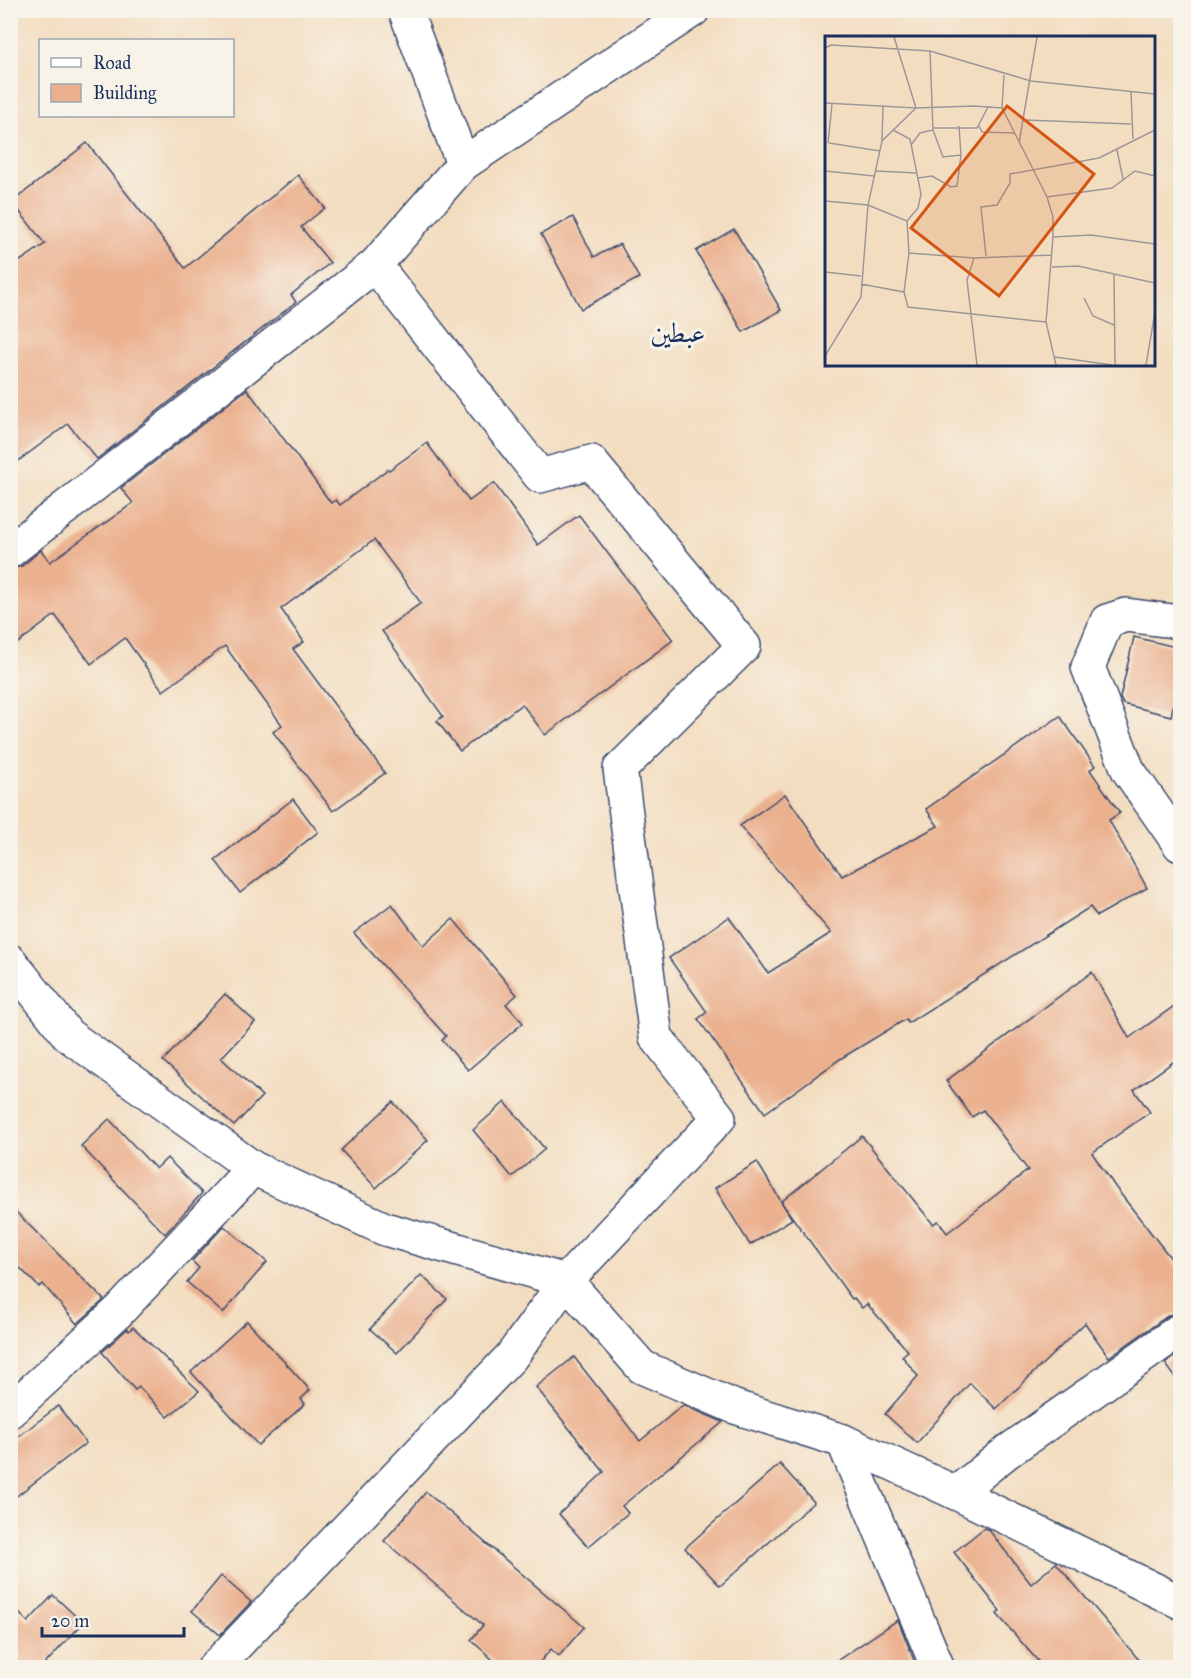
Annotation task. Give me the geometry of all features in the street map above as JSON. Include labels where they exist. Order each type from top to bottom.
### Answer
[{"type":"street","points":[[405,10],[463,164]]},
{"type":"street","points":[[10,551],[375,265],[463,164],[693,10]]},
{"type":"street","points":[[214,1668],[511,1357],[566,1281],[719,1118],[656,1037],[620,769],[744,646],[591,462],[540,476],[375,265]]},
{"type":"street","points":[[1180,622],[1126,615],[1107,621],[1088,667],[1128,770],[1180,845]]},
{"type":"street","points":[[10,961],[68,1035],[253,1168],[385,1229],[566,1281],[642,1367],[735,1407],[843,1441],[1180,1602]]},
{"type":"street","points":[[10,1411],[119,1311],[253,1168]]},
{"type":"street","points":[[956,1493],[1007,1452],[1180,1330]]},
{"type":"street","points":[[843,1441],[938,1668]]},
{"type":"building","points":[[87,143],[185,268],[298,175],[325,208],[301,227],[330,263],[291,295],[296,302],[97,459],[68,424],[10,467],[10,268],[45,244],[12,202]]},
{"type":"building","points":[[573,217],[594,257],[620,244],[639,278],[581,309],[541,234]]},
{"type":"building","points":[[734,229],[781,310],[743,332],[696,251]]},
{"type":"building","points":[[247,389],[331,503],[336,500],[340,505],[427,443],[469,501],[494,483],[538,545],[579,515],[673,640],[545,735],[522,704],[460,751],[437,721],[443,716],[382,631],[421,603],[374,540],[281,609],[304,642],[293,649],[385,773],[333,811],[273,732],[282,725],[225,646],[163,691],[125,638],[91,664],[55,615],[10,649],[10,569],[22,566],[41,550],[50,562],[133,503],[121,488]]},
{"type":"building","points":[[1134,637],[1180,648],[1180,674],[1171,716],[1123,704],[1120,698]]},
{"type":"building","points":[[1060,716],[1095,766],[1090,770],[1120,813],[1109,820],[1147,888],[1097,916],[1090,907],[908,1023],[906,1019],[840,1059],[765,1113],[698,1019],[707,1012],[669,958],[729,917],[768,973],[831,933],[740,826],[785,794],[842,876],[938,826],[926,809]]},
{"type":"building","points":[[293,799],[318,832],[240,893],[215,860]]},
{"type":"building","points":[[392,904],[423,946],[453,919],[517,995],[506,1004],[523,1023],[468,1070],[442,1040],[446,1036],[354,933]]},
{"type":"building","points":[[1092,972],[1129,1038],[1180,1002],[1180,1057],[1134,1090],[1150,1112],[1092,1153],[1116,1188],[1180,1270],[1180,1312],[1169,1315],[1109,1357],[1085,1323],[996,1409],[970,1383],[917,1443],[885,1414],[918,1376],[902,1356],[908,1351],[867,1304],[862,1308],[854,1298],[852,1299],[781,1202],[862,1136],[933,1224],[938,1221],[947,1233],[1028,1170],[983,1110],[972,1117],[946,1081]]},
{"type":"building","points":[[225,994],[255,1022],[221,1058],[262,1096],[234,1126],[163,1061]]},
{"type":"building","points":[[393,1102],[428,1140],[376,1188],[341,1150]]},
{"type":"building","points":[[505,1102],[545,1149],[512,1177],[473,1130]]},
{"type":"building","points":[[109,1119],[156,1169],[167,1158],[202,1193],[165,1234],[81,1146]]},
{"type":"building","points":[[757,1162],[792,1219],[750,1245],[715,1188]]},
{"type":"building","points":[[10,1206],[104,1300],[77,1324],[43,1284],[39,1287],[10,1258]]},
{"type":"building","points":[[224,1226],[267,1262],[223,1313],[187,1282],[199,1268],[192,1261]]},
{"type":"building","points":[[421,1275],[447,1299],[397,1353],[370,1329]]},
{"type":"building","points":[[247,1321],[310,1390],[301,1399],[305,1404],[258,1445],[191,1372]]},
{"type":"building","points":[[133,1327],[199,1391],[168,1417],[139,1387],[135,1390],[102,1352],[127,1329],[129,1331]]},
{"type":"building","points":[[1180,1353],[1180,1384],[1165,1363]]},
{"type":"building","points":[[574,1357],[640,1441],[683,1405],[723,1422],[622,1506],[628,1513],[588,1547],[559,1514],[604,1472],[536,1387]]},
{"type":"building","points":[[58,1406],[86,1443],[10,1501],[10,1443]]},
{"type":"building","points":[[780,1464],[814,1502],[720,1586],[685,1548]]},
{"type":"building","points":[[426,1492],[584,1627],[559,1656],[551,1649],[535,1668],[502,1668],[471,1640],[483,1625],[384,1541]]},
{"type":"building","points":[[984,1528],[989,1530],[1031,1584],[1056,1563],[1146,1668],[1044,1668],[997,1614],[1000,1611],[954,1552]]},
{"type":"building","points":[[221,1576],[251,1602],[220,1635],[192,1611]]},
{"type":"building","points":[[53,1595],[83,1623],[41,1668],[10,1668],[10,1604],[28,1622]]},
{"type":"building","points":[[898,1620],[917,1668],[826,1668]]},
{"type":"district","name":"عبطين","points":[[678,333]]}]
